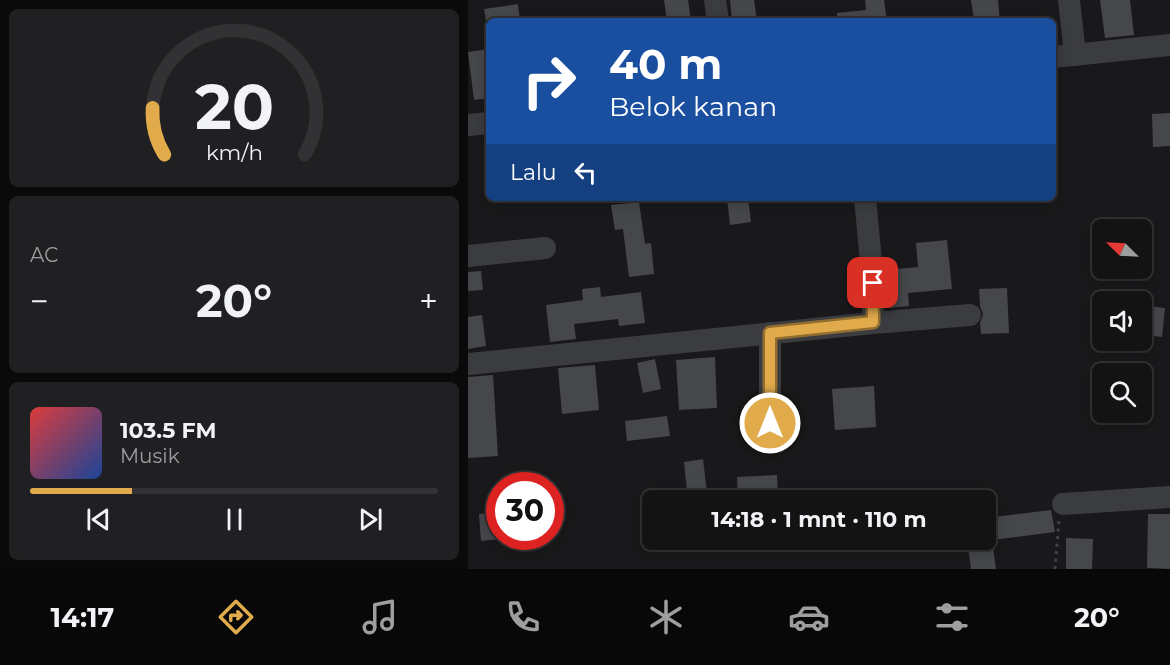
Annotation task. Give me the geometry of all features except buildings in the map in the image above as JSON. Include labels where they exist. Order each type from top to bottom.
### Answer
[{"type":"street","points":[[716,0],[718,18]]},
{"type":"street","points":[[1069,0],[1064,56],[1170,45]]},
{"type":"street","points":[[468,125],[486,123]]},
{"type":"street","points":[[865,201],[873,283],[873,322]]},
{"type":"street","points":[[468,256],[546,248]]},
{"type":"street","points":[[468,364],[873,322],[970,315]]},
{"type":"street","points":[[770,333],[770,423]]},
{"type":"street","points":[[1063,504],[1170,496]]},
{"type":"path","points":[[1055,569],[1059,511],[1063,504]]},
{"type":"route","points":[[770,423],[770,333],[873,322],[873,283]]}]
